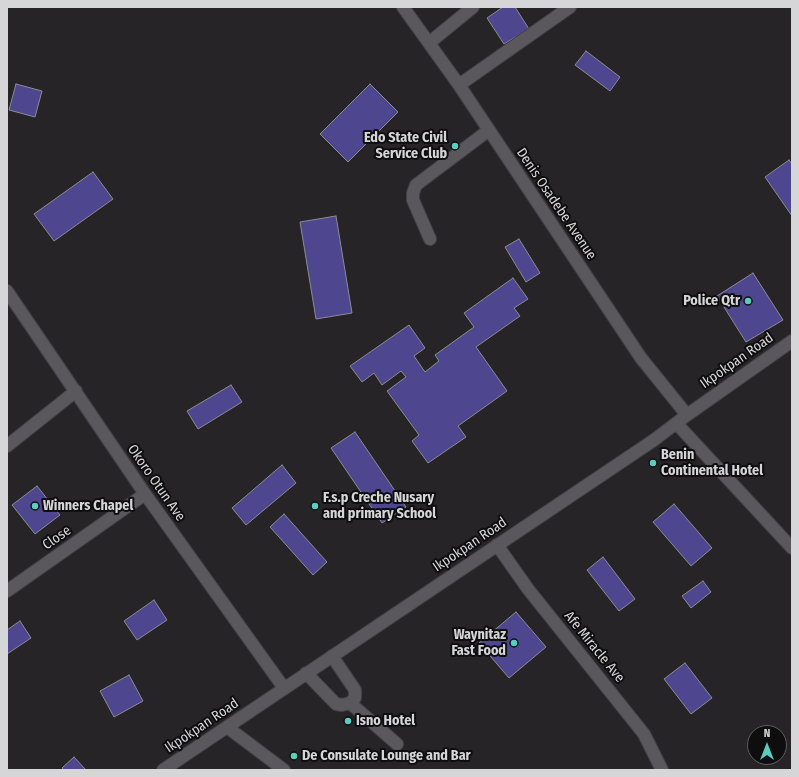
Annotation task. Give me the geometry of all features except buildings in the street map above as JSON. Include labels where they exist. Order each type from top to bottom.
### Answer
[{"type":"street","name":"Denis Osadebe Avenue","points":[[403,7],[490,130],[641,358],[686,415]]},
{"type":"street","points":[[429,43],[473,7]]},
{"type":"street","points":[[459,85],[570,7]]},
{"type":"street","points":[[430,239],[412,200],[412,193],[416,185],[490,130]]},
{"type":"street","name":"Okoro Otun Ave","points":[[7,291],[145,494],[284,688]]},
{"type":"street","name":"Ikpokpan Road","points":[[163,770],[677,424],[686,415],[792,341]]},
{"type":"street","points":[[7,446],[76,391]]},
{"type":"street","points":[[677,424],[792,548]]},
{"type":"street","name":"Close","points":[[7,592],[145,494]]},
{"type":"street","name":"Afe Miracle Ave","points":[[497,545],[528,589],[644,734],[662,770]]},
{"type":"street","points":[[306,673],[336,704],[342,705],[350,703],[355,698],[355,690],[332,656]]},
{"type":"street","points":[[350,703],[397,744]]},
{"type":"street","points":[[227,727],[284,770]]},
{"type":"place","name":"Edo State Civil Service Club","points":[[455,146]]},
{"type":"place","name":"Police Qtr","points":[[748,301]]},
{"type":"place","name":"Benin Continental Hotel","points":[[653,463]]},
{"type":"place","name":"Winners Chapel","points":[[35,506]]},
{"type":"place","name":"F.s.p Creche Nusary and primary School","points":[[315,506]]},
{"type":"place","name":"Waynitaz Fast Food","points":[[514,643]]},
{"type":"place","name":"Isno Hotel","points":[[348,721]]},
{"type":"place","name":"De Consulate Lounge and Bar","points":[[294,756]]}]
